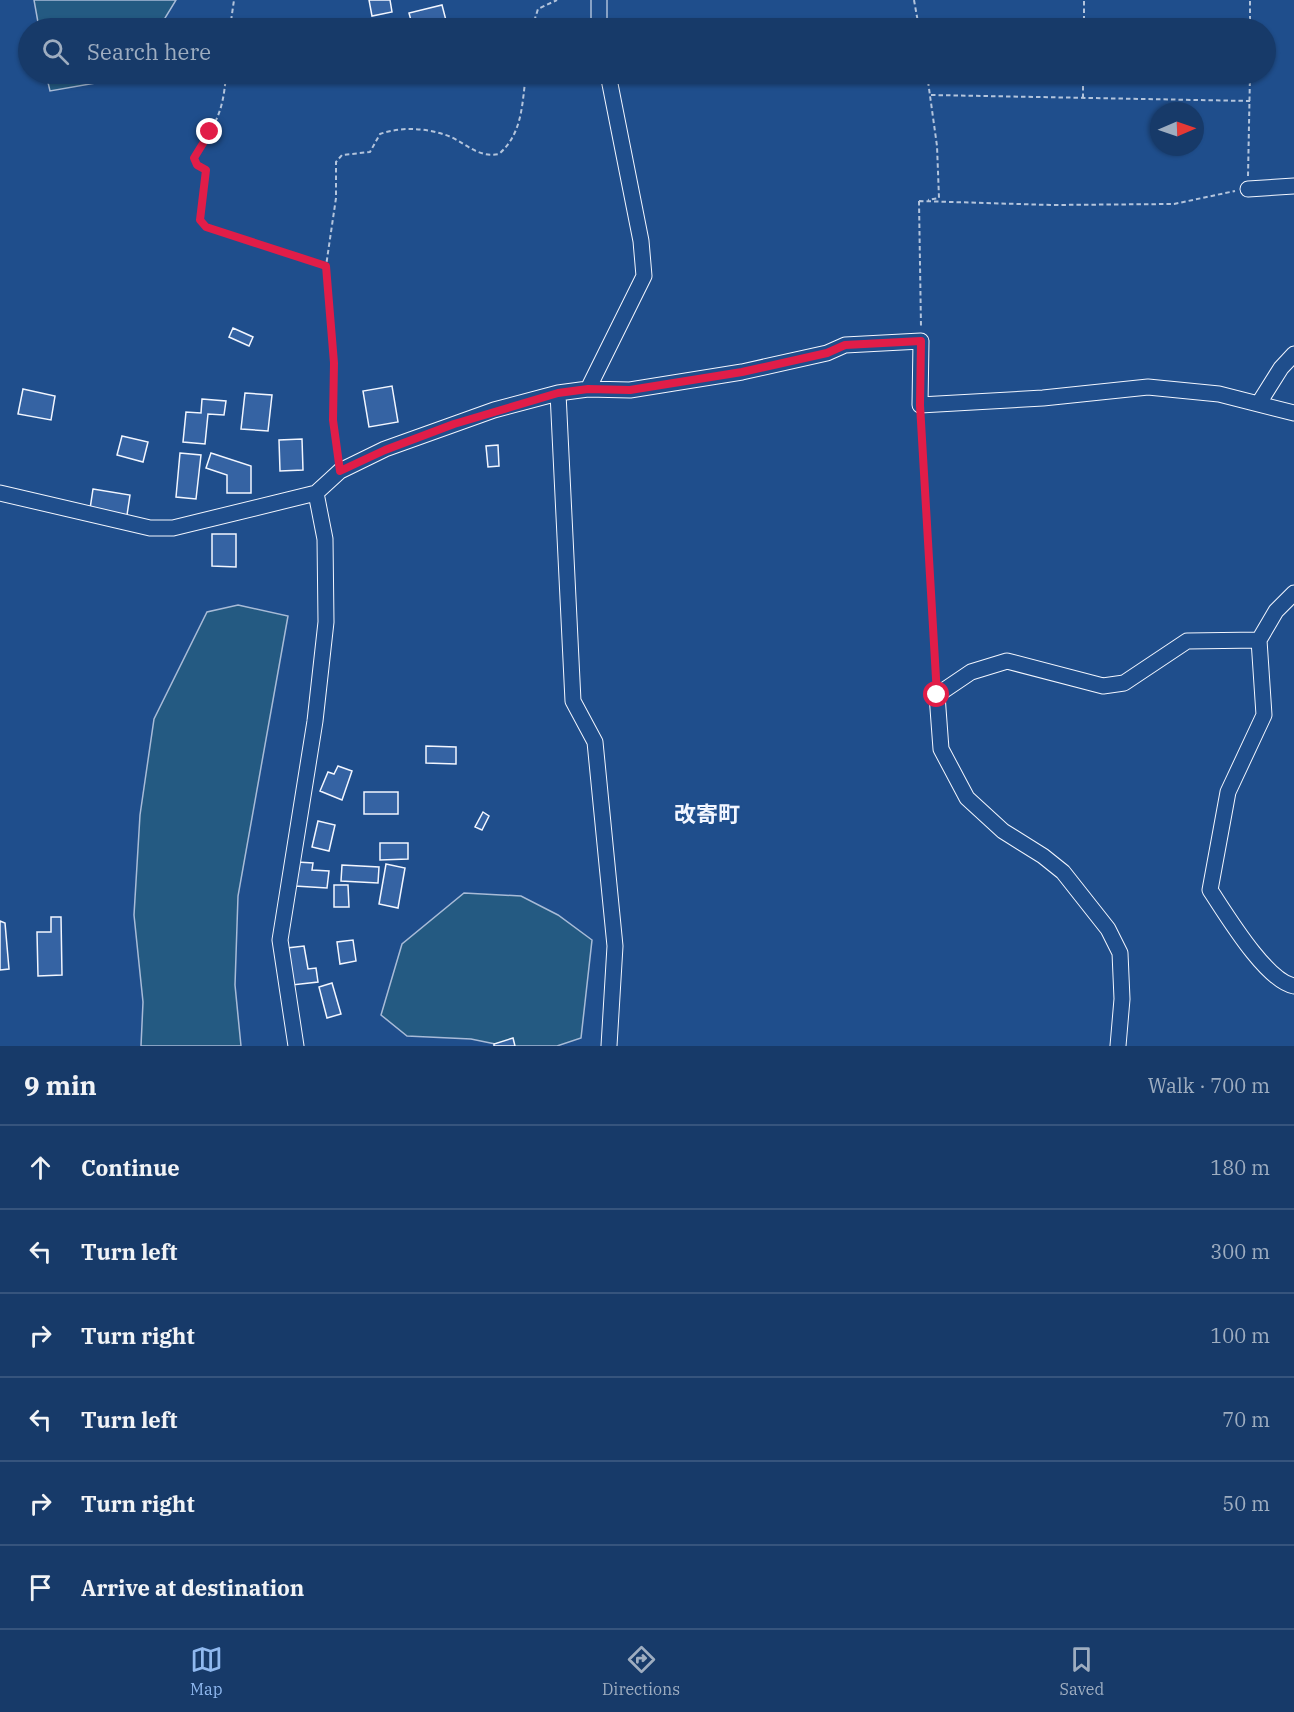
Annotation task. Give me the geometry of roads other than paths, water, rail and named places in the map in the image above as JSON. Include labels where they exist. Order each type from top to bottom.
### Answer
[{"type":"street","points":[[599,0],[599,18]]},
{"type":"street","points":[[588,389],[644,276],[641,241],[610,84]]},
{"type":"street","points":[[1248,189],[1294,186]]},
{"type":"street","points":[[0,493],[150,528],[163,529],[316,493],[340,471],[385,450],[454,424],[558,393],[588,389],[630,390],[742,372],[827,353],[845,345],[921,341],[920,405],[1043,398],[1148,387],[1219,394],[1294,413]]},
{"type":"street","points":[[1259,403],[1281,368],[1294,354]]},
{"type":"street","points":[[558,393],[573,701],[595,742],[615,946],[609,1046]]},
{"type":"street","points":[[296,1046],[280,940],[315,722],[326,622],[325,539],[316,493]]},
{"type":"street","points":[[1294,593],[1276,611],[1259,640],[1264,715],[1228,792],[1210,890],[1251,949],[1279,980],[1294,986]]},
{"type":"street","points":[[1118,1046],[1122,999],[1120,953],[1108,929],[1063,872],[1043,856],[1003,831],[967,798],[940,749],[937,695],[970,672],[1007,661],[1103,686],[1124,683],[1187,641],[1259,640]]},
{"type":"district","name":"改寄町","points":[[707,814]]}]
